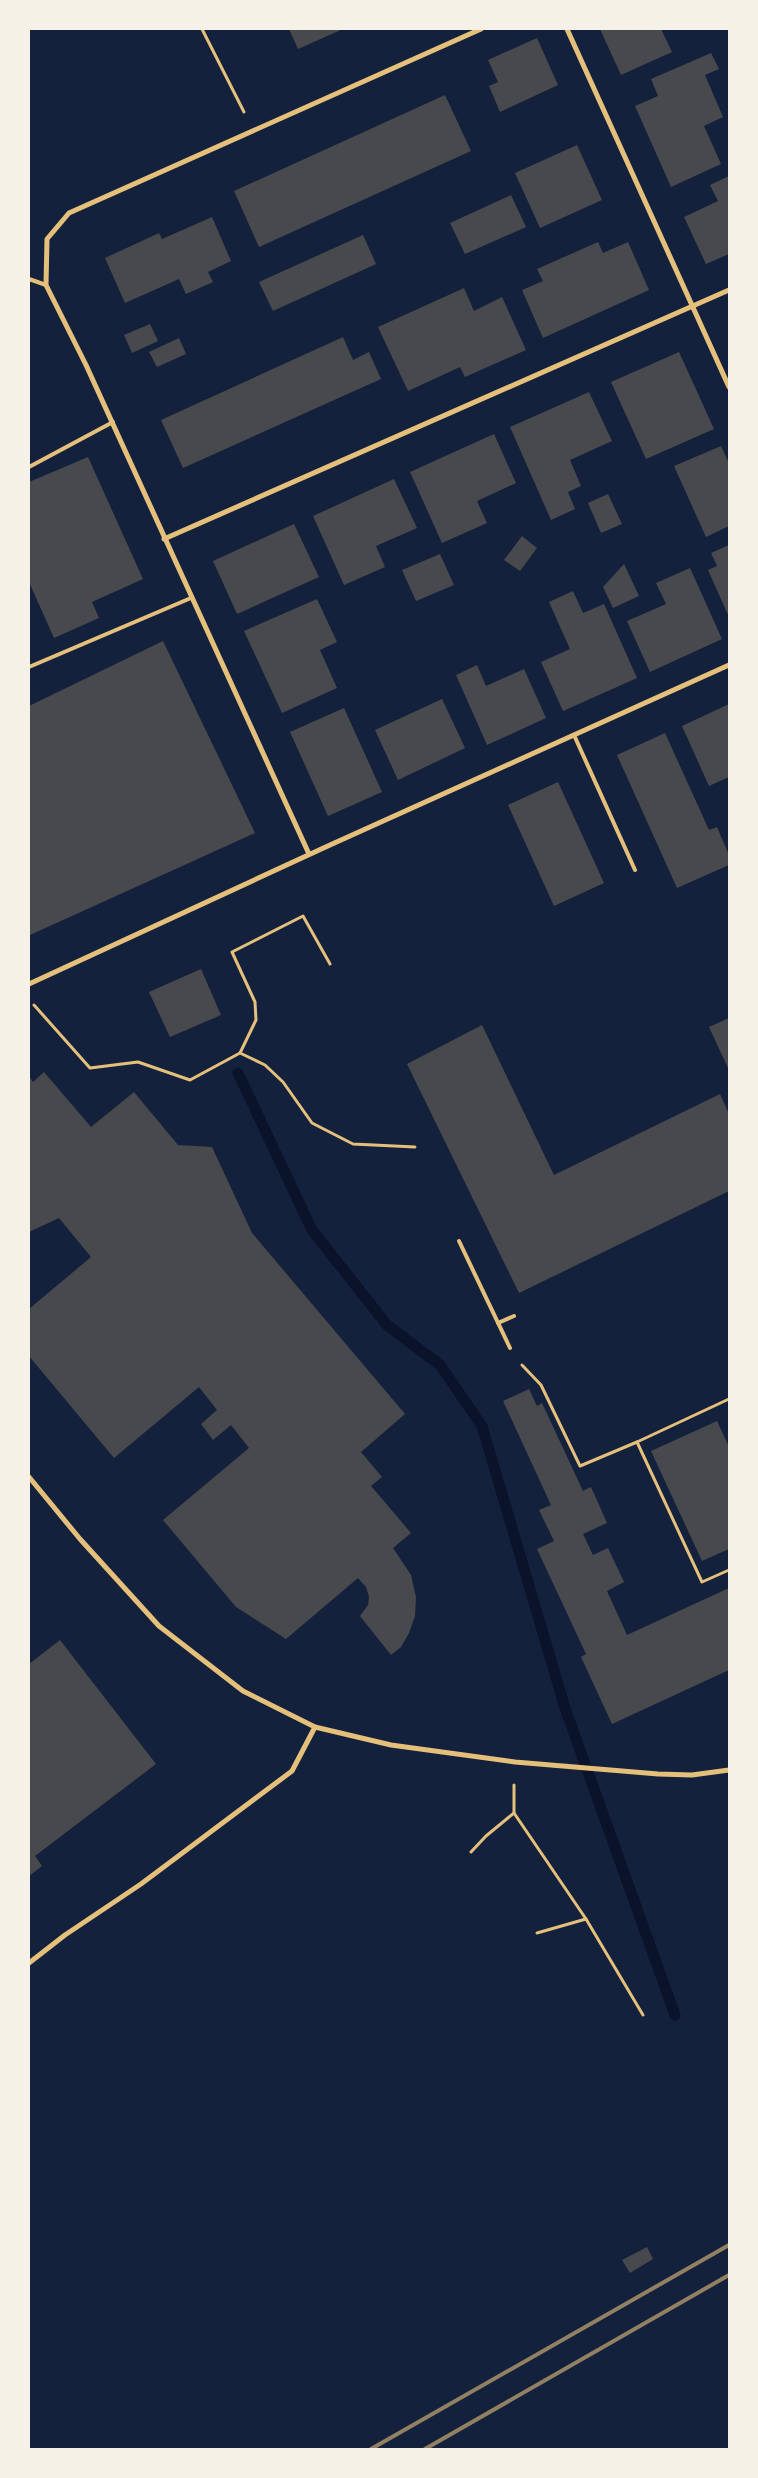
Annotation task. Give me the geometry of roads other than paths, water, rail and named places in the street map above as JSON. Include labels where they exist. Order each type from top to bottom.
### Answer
[{"type":"street","points":[[309,854],[164,539],[113,422],[46,285],[47,239],[69,212],[481,29]]},
{"type":"street","points":[[567,29],[729,387]]},
{"type":"street","points":[[164,539],[729,290]]},
{"type":"street","points":[[29,984],[309,854],[729,665]]},
{"type":"street","points":[[29,1477],[80,1539],[159,1626],[244,1690],[315,1727],[391,1745],[514,1762],[692,1775],[729,1770]]},
{"type":"street","points":[[29,1964],[65,1935],[141,1884],[292,1771],[315,1727]]},
{"type":"lane","points":[[29,279],[46,285]]},
{"type":"lane","points":[[29,467],[113,422]]},
{"type":"lane","points":[[29,667],[191,598]]},
{"type":"lane","points":[[574,735],[635,870]]},
{"type":"lane","points":[[459,1241],[510,1348]]},
{"type":"lane","points":[[498,1323],[514,1316]]},
{"type":"waterway","points":[[238,1073],[312,1230],[387,1325],[440,1365],[482,1426],[565,1708],[675,2015]]},
{"type":"railway","points":[[371,2449],[729,2245]]},
{"type":"railway","points":[[425,2449],[729,2275]]}]
